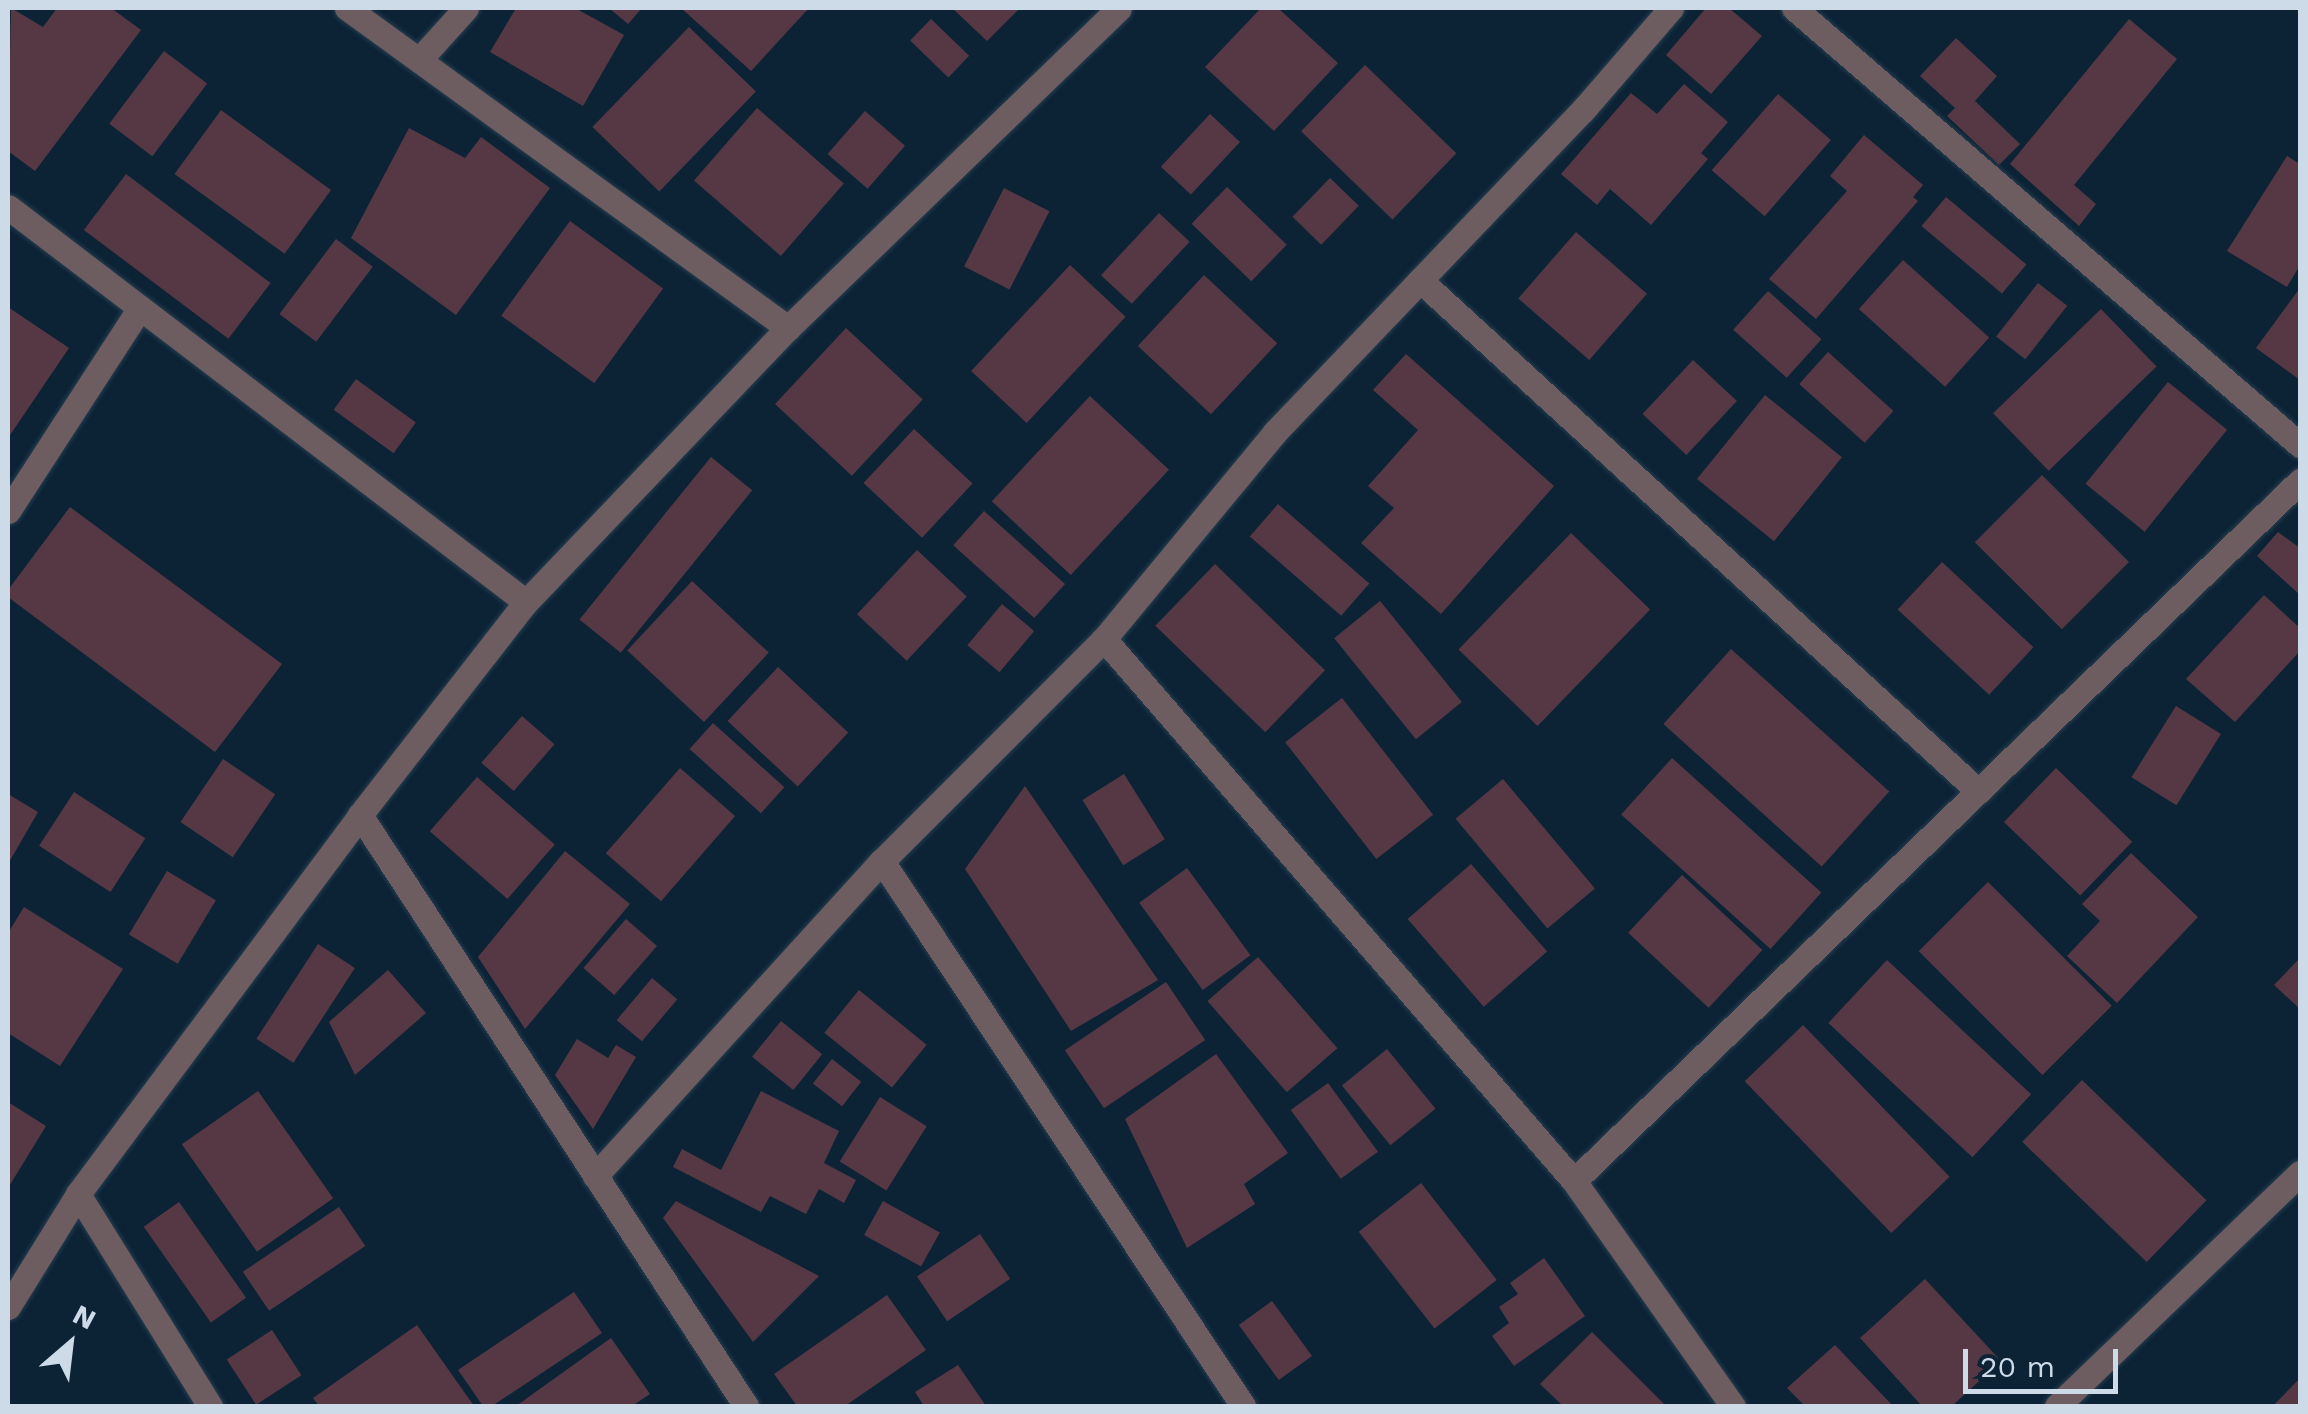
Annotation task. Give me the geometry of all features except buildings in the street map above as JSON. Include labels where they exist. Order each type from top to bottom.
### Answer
[{"type":"street","points":[[346,8],[788,328]]},
{"type":"street","points":[[419,60],[466,8]]},
{"type":"street","points":[[8,1307],[78,1194],[360,815],[526,602],[788,328],[1119,8]]},
{"type":"street","points":[[596,1176],[882,861],[1104,639],[1275,432],[1583,110],[1671,8]]},
{"type":"street","points":[[1794,8],[2300,445]]},
{"type":"street","points":[[8,207],[526,602]]},
{"type":"street","points":[[1420,280],[1978,790]]},
{"type":"street","points":[[8,510],[140,308]]},
{"type":"street","points":[[1574,1182],[2300,481]]},
{"type":"street","points":[[1104,639],[1574,1182],[1733,1406]]},
{"type":"street","points":[[360,815],[746,1406]]},
{"type":"street","points":[[882,861],[1243,1406]]},
{"type":"street","points":[[2057,1406],[2300,1173]]},
{"type":"street","points":[[78,1194],[210,1406]]}]
